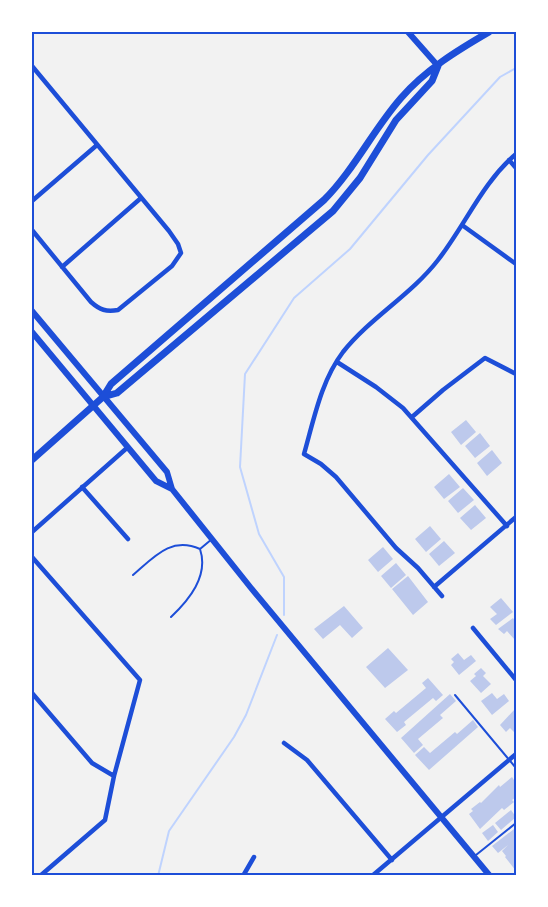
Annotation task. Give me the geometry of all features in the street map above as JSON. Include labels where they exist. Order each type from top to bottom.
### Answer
[{"type":"main road","points":[[32,460],[103,397],[111,384],[324,201],[344,178],[400,99],[424,74],[489,32]]},
{"type":"main road","points":[[103,397],[117,393],[333,211],[360,178],[396,120],[432,81],[438,66]]},
{"type":"street","points":[[408,32],[438,66]]},
{"type":"street","points":[[32,66],[169,231],[181,253],[172,266],[118,310],[107,312],[91,302],[32,231]]},
{"type":"street","points":[[32,201],[97,145]]},
{"type":"street","points":[[442,596],[396,548],[336,477],[321,464],[304,454],[322,392],[337,362],[356,338],[408,293],[428,272],[446,249],[490,181],[516,153]]},
{"type":"street","points":[[509,160],[516,168]]},
{"type":"street","points":[[62,267],[141,198]]},
{"type":"street","points":[[462,225],[516,264]]},
{"type":"street","points":[[32,311],[168,472],[172,489]]},
{"type":"street","points":[[32,332],[156,481],[172,489],[490,876]]},
{"type":"street","points":[[412,417],[485,358],[516,374]]},
{"type":"street","points":[[337,362],[393,399],[412,417],[507,526]]},
{"type":"street","points":[[32,532],[128,447]]},
{"type":"street","points":[[82,487],[128,539]]},
{"type":"street","points":[[434,587],[516,517]]},
{"type":"street","points":[[32,557],[140,680],[114,776],[105,820],[40,876]]},
{"type":"street","points":[[473,628],[516,680]]},
{"type":"street","points":[[32,693],[92,763],[114,776]]},
{"type":"street","points":[[284,742],[307,760],[392,860]]},
{"type":"street","points":[[372,876],[516,754]]},
{"type":"street","points":[[243,876],[254,857]]},
{"type":"lane","points":[[200,549],[212,539]]},
{"type":"lane","points":[[133,575],[153,557],[169,547],[181,543],[200,549]]},
{"type":"lane","points":[[171,617],[186,603],[196,587],[203,562],[200,549]]},
{"type":"lane","points":[[455,695],[516,768]]},
{"type":"lane","points":[[474,857],[516,823]]},
{"type":"building","points":[[466,420],[476,432],[461,445],[451,432]]},
{"type":"building","points":[[480,433],[490,446],[475,458],[465,446]]},
{"type":"building","points":[[492,450],[502,463],[487,476],[477,463]]},
{"type":"building","points":[[449,474],[460,487],[444,499],[434,487]]},
{"type":"building","points":[[463,488],[474,500],[458,513],[448,501]]},
{"type":"building","points":[[475,505],[486,518],[471,530],[460,518]]},
{"type":"building","points":[[430,526],[441,539],[426,552],[415,539]]},
{"type":"building","points":[[444,541],[455,553],[439,566],[429,554]]},
{"type":"building","points":[[383,547],[393,559],[378,572],[368,560]]},
{"type":"building","points":[[396,563],[406,575],[391,588],[381,576]]},
{"type":"building","points":[[408,576],[428,602],[413,615],[392,589]]},
{"type":"building","points":[[501,598],[513,612],[496,625],[490,619],[497,614],[490,607]]},
{"type":"building","points":[[344,606],[363,628],[352,638],[340,625],[323,639],[314,629]]},
{"type":"building","points":[[513,618],[516,622],[515,640],[507,631],[504,634],[498,629]]},
{"type":"building","points":[[388,648],[408,670],[385,688],[366,667]]},
{"type":"building","points":[[458,653],[464,660],[471,655],[476,661],[459,675],[451,665],[454,662],[451,659]]},
{"type":"building","points":[[481,668],[486,673],[483,676],[491,684],[481,693],[470,681]]},
{"type":"building","points":[[428,678],[443,695],[436,701],[433,698],[404,722],[406,725],[397,732],[385,719],[394,711],[396,713],[426,688],[422,683]]},
{"type":"building","points":[[492,693],[497,699],[504,694],[509,701],[492,715],[481,701]]},
{"type":"building","points":[[450,694],[456,701],[440,715],[443,718],[418,739],[423,745],[414,753],[401,738]]},
{"type":"building","points":[[515,709],[516,734],[510,728],[506,732],[500,725]]},
{"type":"building","points":[[473,720],[478,727],[429,770],[415,755],[424,747],[430,753]]},
{"type":"building","points":[[512,777],[516,783],[516,797],[512,800],[514,802],[504,810],[502,808],[480,829],[469,814],[473,811],[471,809]]},
{"type":"building","points":[[511,810],[516,817],[501,830],[495,823]]},
{"type":"building","points":[[493,825],[498,832],[488,841],[482,833]]},
{"type":"building","points":[[514,829],[516,832],[516,871],[502,851],[508,845],[498,853],[492,846]]},
{"type":"waterway","points":[[284,615],[284,577],[259,534],[240,467],[245,374],[294,298],[350,249],[428,155],[500,77],[516,68]]},
{"type":"waterway","points":[[158,876],[169,831],[234,737],[246,715],[277,635]]}]
